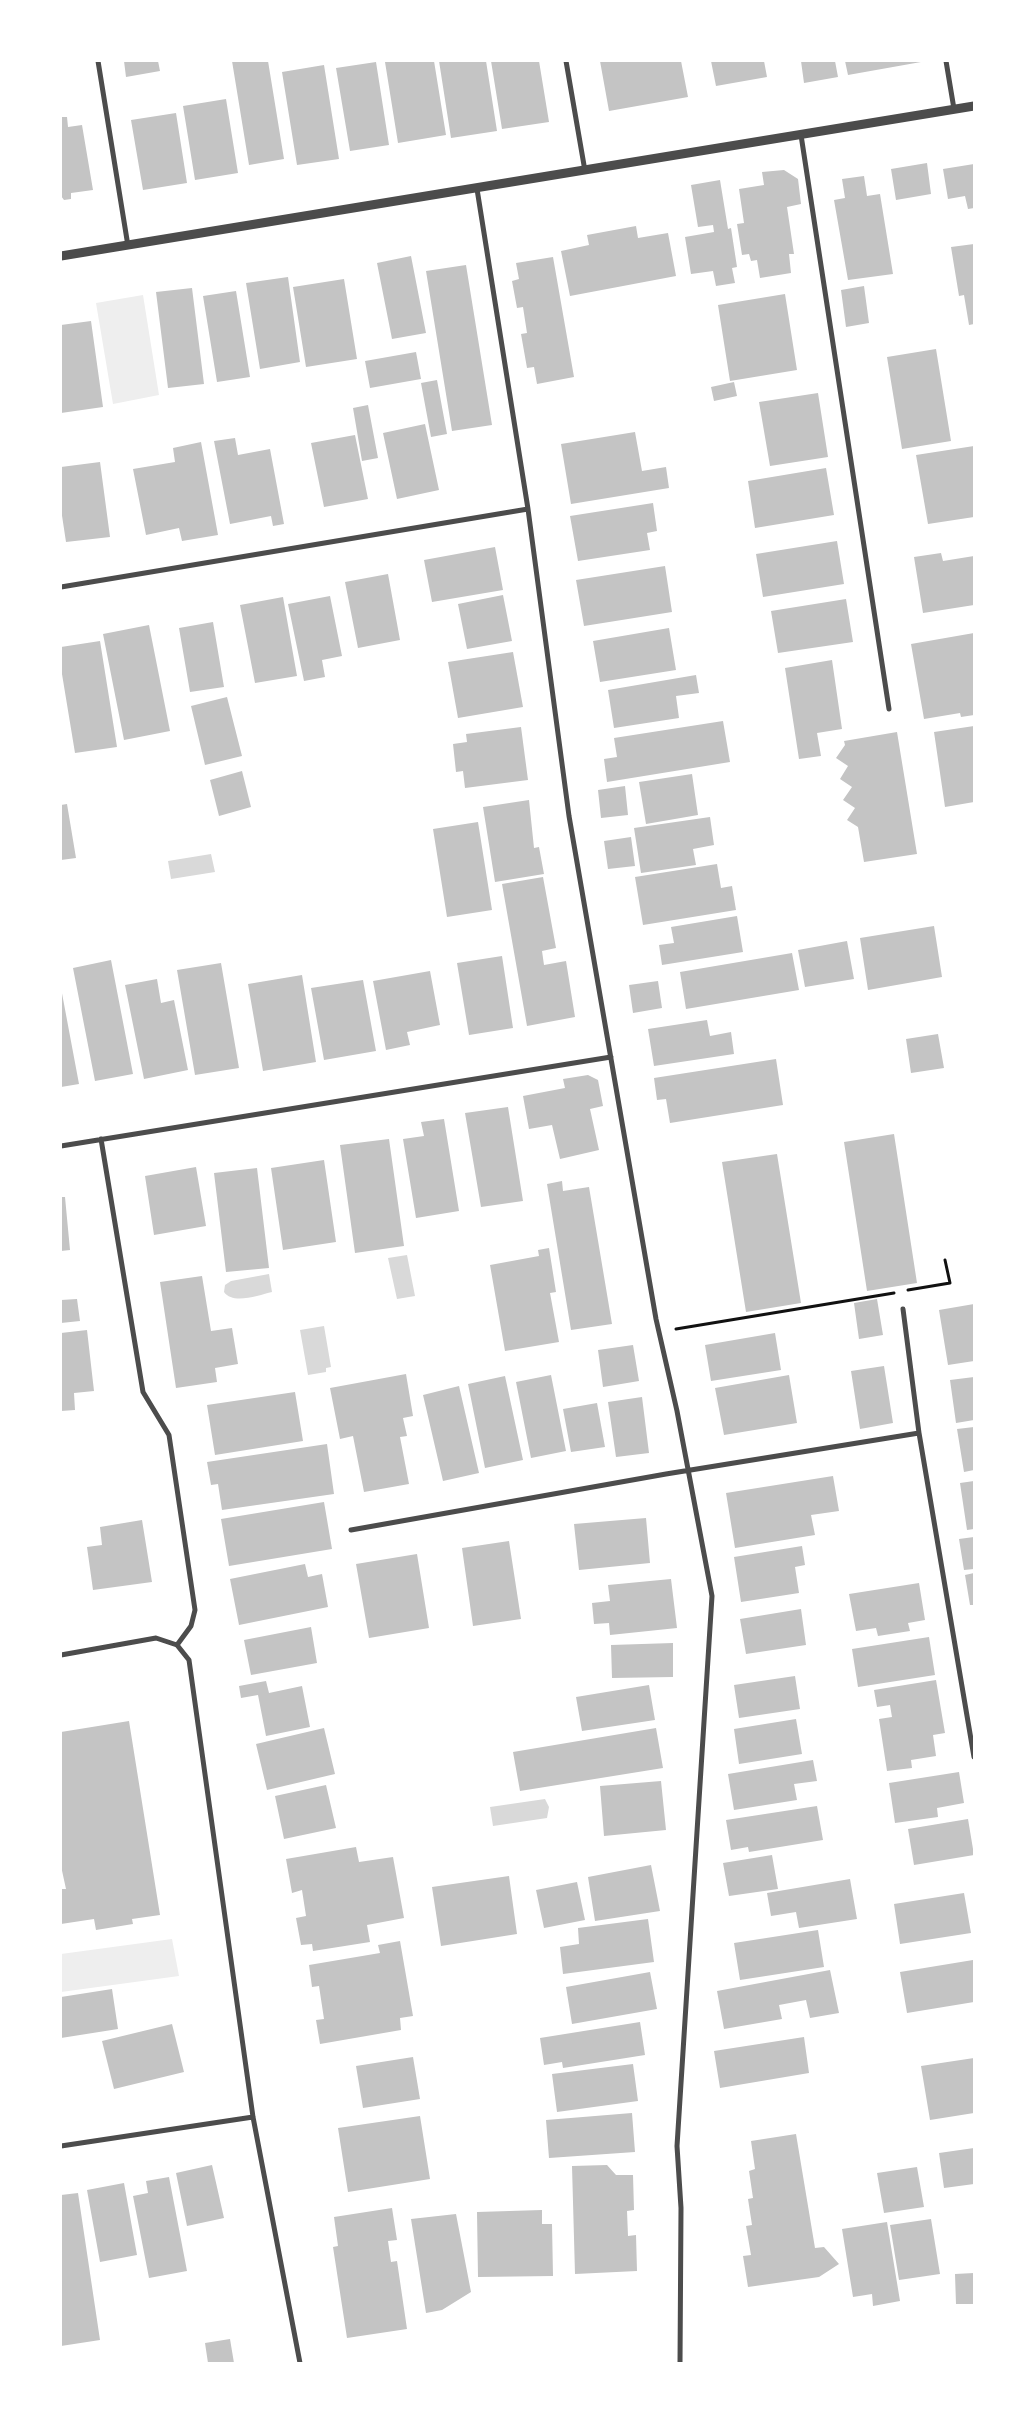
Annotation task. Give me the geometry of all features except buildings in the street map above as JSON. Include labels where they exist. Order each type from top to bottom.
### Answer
[{"type":"street","points":[[98,61],[128,246]]},
{"type":"street","points":[[566,61],[585,171]]},
{"type":"street","points":[[946,61],[954,109]]},
{"type":"street","points":[[61,256],[974,106]]},
{"type":"street","points":[[801,135],[888,708]]},
{"type":"street","points":[[477,189],[528,508],[569,816],[656,1319],[689,1471],[712,1604],[677,2137],[681,2208],[680,2363]]},
{"type":"street","points":[[61,586],[528,508]]},
{"type":"street","points":[[61,1146],[611,1057]]},
{"type":"street","points":[[100,1139],[143,1392],[169,1435],[195,1610],[191,1626],[177,1645]]},
{"type":"street","points":[[903,1308],[919,1433],[974,1757]]},
{"type":"street","points":[[351,1530],[919,1433]]},
{"type":"street","points":[[61,1655],[156,1638],[177,1645],[189,1660],[253,2117],[300,2363]]},
{"type":"street","points":[[61,2146],[253,2117]]},
{"type":"path","points":[[904,1291],[950,1283],[945,1260]]},
{"type":"path","points":[[673,1329],[895,1292]]},
{"type":"shaded area","points":[[143,295],[159,395],[113,404],[96,303]]},
{"type":"shaded area","points":[[211,854],[215,872],[171,879],[168,861]]},
{"type":"shaded area","points":[[407,1255],[415,1296],[397,1299],[388,1258]]},
{"type":"shaded area","points":[[269,1274],[272,1292],[240,1299],[228,1296],[224,1292],[225,1285],[231,1281]]},
{"type":"shaded area","points":[[324,1326],[331,1367],[326,1368],[326,1372],[308,1375],[300,1330]]},
{"type":"shaded area","points":[[545,1799],[549,1807],[547,1818],[493,1826],[490,1807]]},
{"type":"shaded area","points":[[172,1939],[179,1976],[61,1992],[61,1954]]}]
